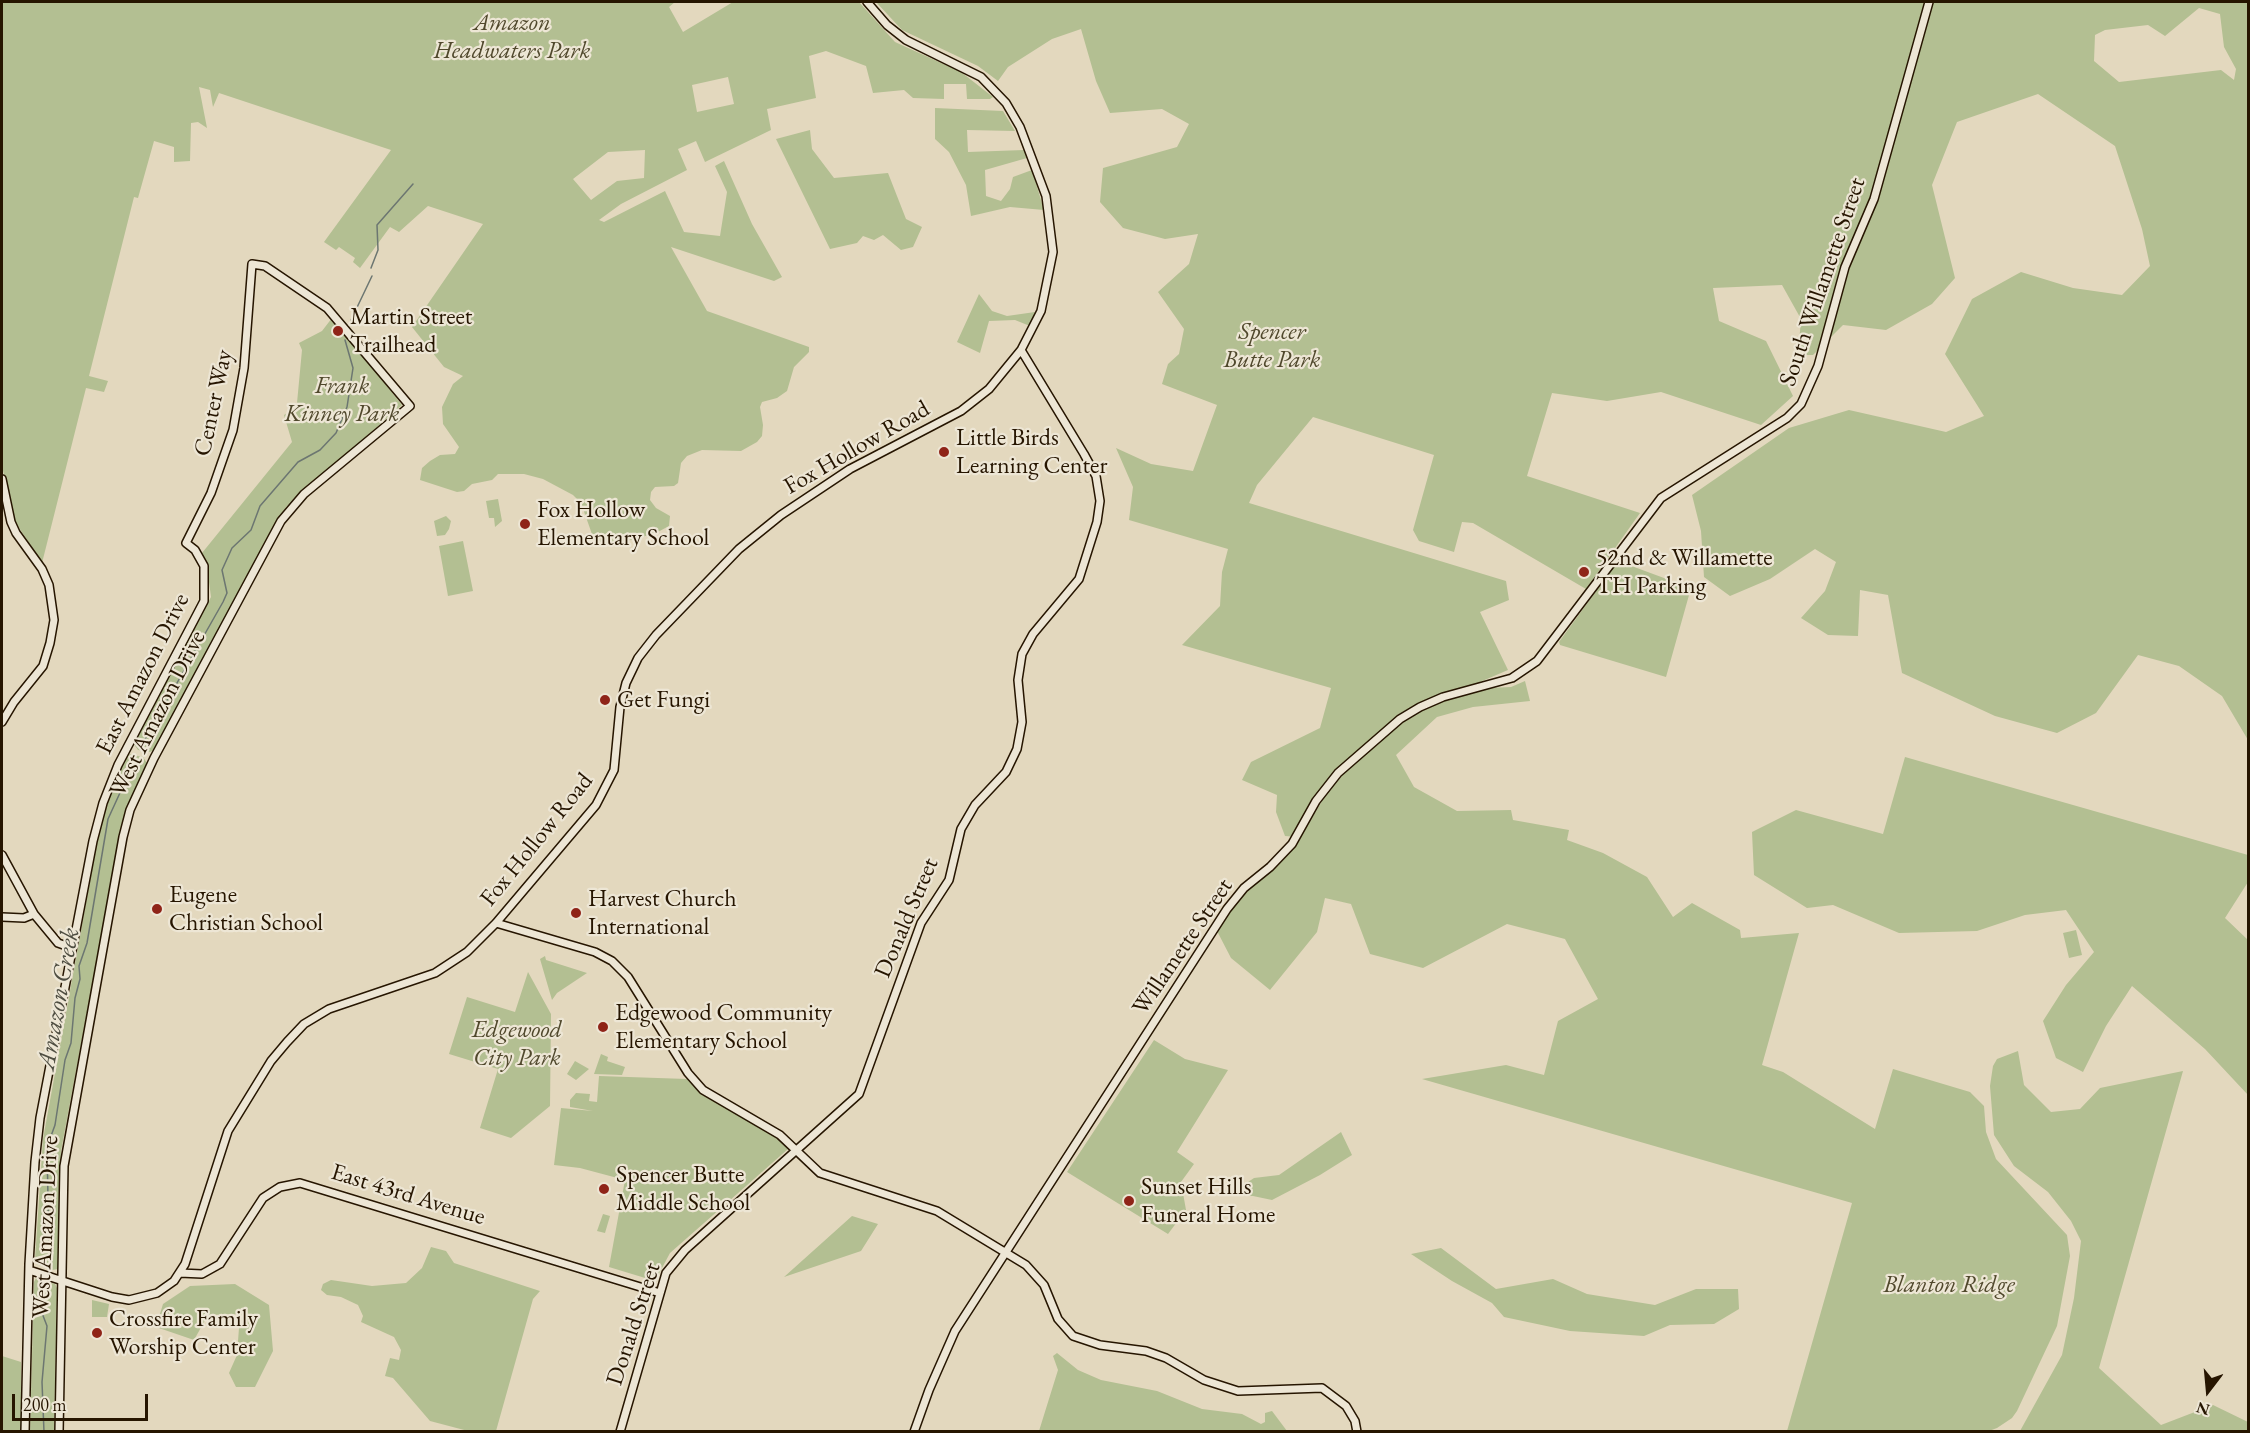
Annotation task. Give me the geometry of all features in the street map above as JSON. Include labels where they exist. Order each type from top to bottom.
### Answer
[{"type":"street","name":"Fox Hollow Road","points":[[180,1273],[228,1131],[271,1061],[304,1024],[329,1009],[435,973],[467,952],[496,923],[602,797],[614,770],[620,707],[626,683],[638,658],[656,635],[739,549],[781,515],[850,469],[969,405],[1002,375],[1021,350],[1041,311],[1053,252],[1046,196],[1020,127],[1006,103],[981,77],[906,40],[886,25],[867,2]]},
{"type":"street","name":"South Willamette Street","points":[[1591,590],[1645,516],[1661,498],[1787,418],[1801,404],[1818,366],[1848,260],[1876,189],[1929,2]]},
{"type":"street","name":"West Amazon Drive","points":[[59,1431],[63,1180],[67,1143],[123,837],[136,795],[287,512],[304,494],[410,406],[327,308],[273,270],[252,264]]},
{"type":"street","name":"Center Way","points":[[186,543],[215,484],[233,430],[244,368],[252,264]]},
{"type":"street","name":"Donald Street","points":[[620,1431],[666,1273],[685,1250],[854,1100],[862,1088],[921,923],[949,880],[961,829],[975,806],[1006,772],[1017,749],[1022,722],[1017,680],[1022,654],[1033,634],[1079,579],[1097,522],[1100,501],[1096,476],[1021,350]]},
{"type":"street","points":[[2,479],[10,522],[42,569],[49,585],[54,620],[51,643],[43,666],[14,702],[2,722]]},
{"type":"street","name":"East Amazon Drive","points":[[25,1431],[29,1270],[39,1129],[98,820],[110,784],[204,601],[204,566],[195,550],[186,543]]},
{"type":"street","name":"Willamette Street","points":[[914,1431],[929,1390],[956,1331],[1232,902],[1292,844],[1316,801],[1338,773],[1400,719],[1420,706],[1443,697],[1505,681],[1531,667],[1548,650],[1591,590]]},
{"type":"street","points":[[2,855],[34,914],[55,940],[72,948]]},
{"type":"street","points":[[2,916],[24,918],[34,914]]},
{"type":"street","points":[[496,923],[585,948],[612,962],[628,977],[695,1082],[714,1097],[780,1135],[820,1173],[937,1211],[1006,1253],[1036,1275],[1051,1300],[1058,1319],[1073,1336],[1086,1342],[1146,1351],[1166,1358],[1204,1380],[1239,1391],[1322,1388],[1346,1406],[1355,1421],[1357,1431]]},
{"type":"street","name":"East 43rd Avenue","points":[[180,1273],[191,1276],[202,1274],[220,1264],[264,1198],[280,1187],[300,1183],[660,1293]]},
{"type":"street","points":[[29,1270],[112,1297],[138,1300],[166,1287],[180,1273]]},
{"type":"green space","name":"Amazon Headwaters Park","points":[[2,2],[675,2],[669,7],[683,32],[733,2],[859,2],[895,42],[961,72],[993,97],[967,99],[966,84],[944,84],[944,99],[913,98],[904,90],[873,93],[866,66],[826,51],[809,56],[816,98],[767,109],[771,130],[705,162],[696,141],[678,149],[687,170],[621,204],[599,220],[604,222],[665,191],[684,232],[720,236],[727,192],[715,166],[724,161],[752,224],[782,277],[774,281],[671,247],[707,311],[809,347],[809,352],[794,367],[787,391],[777,398],[762,402],[760,407],[762,436],[757,442],[741,451],[702,450],[687,456],[681,463],[678,483],[674,486],[655,487],[651,492],[650,500],[656,508],[670,516],[669,526],[656,533],[620,543],[604,544],[593,537],[581,503],[573,495],[543,479],[524,474],[498,474],[492,480],[472,484],[464,491],[457,492],[420,480],[422,468],[430,461],[440,455],[455,454],[459,447],[443,424],[442,407],[453,384],[463,376],[444,367],[412,327],[483,224],[428,206],[399,232],[390,227],[360,268],[353,262],[355,258],[339,247],[336,250],[324,242],[391,150],[219,93],[213,107],[210,90],[199,87],[207,128],[198,122],[191,123],[190,161],[174,162],[174,147],[154,141],[138,198],[134,197],[89,376],[108,381],[104,392],[86,388],[42,563],[14,520],[2,466]],"holes":[[[728,77],[734,104],[697,112],[692,85]],[[645,150],[644,178],[617,181],[591,200],[573,179],[608,152]]]},
{"type":"green space","name":"Spencer Butte Park","points":[[876,2],[2248,2],[2248,740],[2222,696],[2179,666],[2138,655],[2096,713],[2057,733],[1995,716],[1902,673],[1888,595],[1860,590],[1858,636],[1828,635],[1801,618],[1825,591],[1836,562],[1815,549],[1770,579],[1730,596],[1704,577],[1701,531],[1692,495],[1789,428],[1849,410],[1946,432],[1984,416],[1945,354],[1972,299],[2021,272],[2073,288],[2122,295],[2150,266],[2142,229],[2115,146],[2038,94],[1957,122],[1932,185],[1955,278],[1932,304],[1886,330],[1843,325],[1813,355],[1798,355],[1801,319],[1782,285],[1713,288],[1719,321],[1766,341],[1793,396],[1761,425],[1661,392],[1607,401],[1552,393],[1527,476],[1640,513],[1586,589],[1473,523],[1462,522],[1454,552],[1419,541],[1413,530],[1434,455],[1313,417],[1257,485],[1249,503],[1506,581],[1509,600],[1480,612],[1508,670],[1410,712],[1338,773],[1297,837],[1285,836],[1276,812],[1277,795],[1242,780],[1251,762],[1320,728],[1331,688],[1182,645],[1220,606],[1222,572],[1228,549],[1129,520],[1133,487],[1116,448],[1151,464],[1193,471],[1217,405],[1162,384],[1168,364],[1179,354],[1184,329],[1158,292],[1189,264],[1198,234],[1165,239],[1123,228],[1100,202],[1103,168],[1177,147],[1189,124],[1162,109],[1110,113],[1096,81],[1081,29],[1052,39],[1008,67],[998,81],[978,66],[902,30]],"holes":[[[2199,8],[2220,14],[2224,47],[2236,69],[2234,80],[2221,70],[2119,82],[2094,61],[2095,35],[2105,30],[2148,25],[2165,36]]]},
{"type":"green space","points":[[935,108],[1003,111],[1015,131],[967,130],[968,152],[1024,150],[1027,158],[985,170],[986,196],[1001,201],[1010,189],[1013,177],[1032,170],[1044,210],[1010,207],[971,216],[966,185],[949,152],[935,139]]},
{"type":"green space","points":[[810,130],[812,149],[834,178],[888,173],[906,219],[922,227],[913,247],[901,250],[883,235],[874,240],[863,236],[857,243],[830,249],[776,139]]},
{"type":"green space","points":[[979,294],[992,311],[1007,316],[1035,312],[1030,326],[1015,320],[989,321],[980,353],[957,342]]},
{"type":"green space","name":"Frank Kinney Park","points":[[332,318],[402,405],[286,507],[154,750],[150,752],[138,750],[133,743],[211,597],[207,567],[202,553],[292,442],[284,415],[297,403],[302,350],[299,343],[322,331]]},
{"type":"green space","points":[[498,499],[502,521],[495,527],[494,518],[489,518],[486,501]]},
{"type":"green space","points":[[446,516],[451,521],[449,529],[445,535],[437,536],[434,521]]},
{"type":"green space","points":[[463,541],[473,591],[448,596],[439,546]]},
{"type":"green space","points":[[1618,561],[1691,588],[1666,677],[1560,645],[1559,642]]},
{"type":"green space","name":"Blanton Ridge","points":[[1525,681],[1530,701],[1473,707],[1437,717],[1396,755],[1414,787],[1457,811],[1511,810],[1513,820],[1569,830],[1567,840],[1603,853],[1647,877],[1673,917],[1692,903],[1740,930],[1741,938],[1799,933],[1762,1065],[1783,1072],[1875,1129],[1893,1069],[1970,1092],[1984,1106],[1986,1132],[1996,1159],[2067,1235],[2070,1256],[2057,1326],[2017,1411],[2012,1418],[1997,1428],[1989,1431],[1787,1431],[1852,1203],[1422,1079],[1506,1065],[1544,1075],[1558,1021],[1598,999],[1565,939],[1507,924],[1423,968],[1370,954],[1351,904],[1325,898],[1317,932],[1270,990],[1231,958],[1217,931],[1242,896],[1294,848],[1328,791],[1351,766],[1418,710],[1488,688],[1511,687]]},
{"type":"green space","points":[[128,754],[143,757],[147,763],[123,822],[94,974],[61,1151],[58,1269],[52,1270],[36,1264],[35,1259],[43,1139],[99,832],[108,797]]},
{"type":"green space","points":[[1905,757],[2248,855],[2248,882],[2225,918],[2248,940],[2248,1095],[2205,1049],[2132,986],[2106,1026],[2083,1072],[2056,1058],[2043,1021],[2066,985],[2094,952],[2066,910],[2025,915],[1977,931],[1899,933],[1833,905],[1807,908],[1754,875],[1752,832],[1796,810],[1883,834]]},
{"type":"green space","points":[[2076,930],[2082,955],[2069,958],[2063,933]]},
{"type":"green space","points":[[545,956],[546,960],[587,973],[557,993],[552,1000],[540,959]]},
{"type":"green space","name":"Edgewood City Park","points":[[528,972],[551,1014],[550,1106],[511,1138],[480,1128],[498,1069],[449,1054],[467,997],[515,1012]]},
{"type":"green space","points":[[1154,1040],[1185,1059],[1228,1070],[1177,1152],[1194,1164],[1181,1182],[1186,1210],[1168,1234],[1067,1172]]},
{"type":"green space","points":[[2018,1051],[2024,1085],[2051,1112],[2080,1109],[2100,1088],[2183,1071],[2099,1368],[2161,1425],[2213,1405],[2248,1422],[2248,1431],[2020,1431],[2062,1355],[2074,1298],[2081,1241],[2071,1221],[2048,1192],[2014,1166],[1994,1135],[1990,1086],[1993,1066],[1997,1059]]},
{"type":"green space","points":[[601,1054],[608,1057],[607,1061],[625,1067],[622,1075],[594,1074]]},
{"type":"green space","points":[[575,1061],[589,1069],[576,1080],[567,1074]]},
{"type":"green space","points":[[599,1076],[687,1079],[702,1094],[775,1136],[788,1149],[670,1253],[655,1281],[609,1267],[625,1180],[580,1168],[554,1165],[561,1108],[593,1111],[570,1107],[570,1100],[576,1093],[590,1094],[589,1101],[597,1102]]},
{"type":"green space","points":[[1341,1132],[1352,1155],[1320,1175],[1272,1200],[1253,1196],[1235,1196],[1239,1188],[1254,1178],[1279,1175]]},
{"type":"green space","points":[[603,1214],[610,1216],[605,1233],[597,1231]]},
{"type":"green space","points":[[852,1216],[878,1224],[861,1251],[784,1277]]},
{"type":"green space","points":[[431,1247],[446,1251],[454,1263],[540,1291],[533,1299],[496,1431],[468,1431],[430,1421],[393,1378],[385,1376],[390,1358],[399,1360],[401,1350],[394,1337],[361,1322],[363,1316],[358,1305],[341,1297],[327,1295],[321,1290],[323,1284],[331,1280],[372,1286],[406,1283],[422,1268]]},
{"type":"green space","points":[[1441,1248],[1496,1289],[1553,1279],[1587,1294],[1655,1305],[1696,1289],[1738,1289],[1739,1309],[1714,1324],[1670,1325],[1644,1336],[1570,1331],[1504,1317],[1492,1303],[1452,1281],[1411,1254]]},
{"type":"green space","points":[[36,1278],[55,1284],[57,1288],[54,1431],[30,1431],[34,1282]]},
{"type":"green space","points":[[235,1284],[269,1305],[273,1351],[255,1387],[236,1387],[229,1373],[237,1355],[240,1314],[208,1315],[194,1340],[156,1327],[163,1304],[190,1286]]},
{"type":"green space","points":[[92,1300],[109,1304],[107,1317],[92,1317]]},
{"type":"green space","points":[[1057,1353],[1078,1370],[1101,1380],[1157,1391],[1202,1409],[1242,1414],[1261,1424],[1265,1422],[1265,1413],[1272,1411],[1287,1431],[1039,1431],[1058,1370],[1053,1356]]},
{"type":"green space","points":[[2,1356],[21,1362],[21,1431],[2,1431]]},
{"type":"waterway","name":"Amazon Creek","points":[[371,268],[378,250],[377,225],[413,184]]},
{"type":"waterway","name":"Amazon Creek","points":[[351,320],[372,276]]},
{"type":"waterway","name":"Amazon Creek","points":[[144,741],[223,602],[227,593],[222,570],[232,548],[251,530],[260,506],[298,462],[320,450],[336,433],[347,407],[353,368],[345,340]]},
{"type":"waterway","name":"Amazon Creek","points":[[49,1250],[47,1147],[55,1125],[65,1060],[71,1043],[75,998],[80,979],[79,966],[87,943],[108,819],[135,760]]},
{"type":"waterway","name":"Amazon Creek","points":[[44,1432],[42,1382],[47,1326],[42,1313],[49,1286]]},
{"type":"place","name":"Martin Street Trailhead","points":[[338,331]]},
{"type":"place","name":"Little Birds Learning Center","points":[[944,452]]},
{"type":"place","name":"Fox Hollow Elementary School","points":[[525,524]]},
{"type":"place","name":"52nd & Willamette TH Parking","points":[[1584,572]]},
{"type":"place","name":"Get Fungi","points":[[605,700]]},
{"type":"place","name":"Eugene Christian School","points":[[157,909]]},
{"type":"place","name":"Harvest Church International","points":[[576,913]]},
{"type":"place","name":"Edgewood Community Elementary School","points":[[603,1027]]},
{"type":"place","name":"Spencer Butte Middle School","points":[[604,1189]]},
{"type":"place","name":"Sunset Hills Funeral Home","points":[[1129,1201]]},
{"type":"place","name":"Crossfire Family Worship Center","points":[[97,1333]]}]
